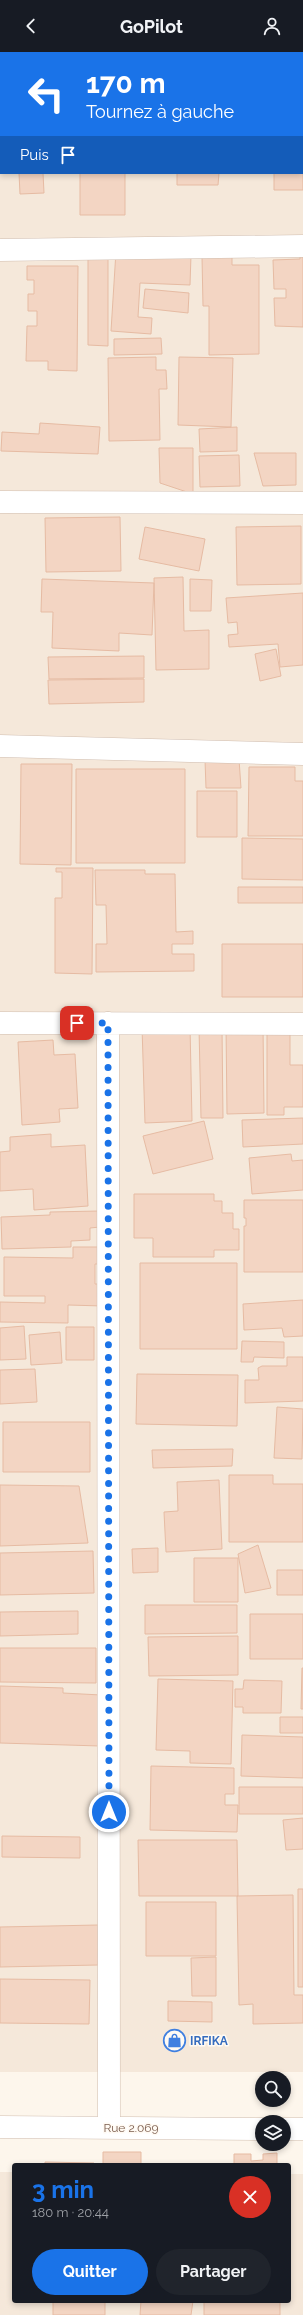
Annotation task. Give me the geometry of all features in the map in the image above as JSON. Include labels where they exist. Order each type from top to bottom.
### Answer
[{"type":"street","points":[[0,250],[303,246]]},
{"type":"street","points":[[0,502],[303,503]]},
{"type":"street","points":[[0,746],[303,754]]},
{"type":"street","points":[[0,1023],[303,1024]]},
{"type":"street","points":[[108,1023],[109,2128]]},
{"type":"street","name":"Rue 2.069","points":[[0,2127],[255,2129]]},
{"type":"street","points":[[291,2129],[303,2129]]},
{"type":"shaded area","points":[[0,174],[303,174],[303,2072],[0,2072]]},
{"type":"shaded area","points":[[0,2172],[12,2172],[12,2303],[291,2303],[291,2174],[303,2174],[303,2315],[0,2315]]},
{"type":"building","points":[[19,174],[43,174],[44,193],[20,194]]},
{"type":"building","points":[[80,174],[125,174],[125,215],[80,215]]},
{"type":"building","points":[[177,174],[219,174],[218,185],[177,185]]},
{"type":"building","points":[[274,174],[303,174],[303,190],[274,190]]},
{"type":"building","points":[[116,251],[191,255],[190,285],[140,283],[138,317],[152,318],[151,334],[111,331]]},
{"type":"building","points":[[300,255],[303,255],[303,327],[275,326],[274,298],[286,298],[286,289],[274,289],[273,260],[300,259]]},
{"type":"building","points":[[88,256],[108,256],[108,346],[88,345]]},
{"type":"building","points":[[202,257],[232,257],[232,265],[259,265],[259,354],[209,355],[209,306],[203,306]]},
{"type":"building","points":[[27,266],[78,266],[77,371],[48,370],[48,361],[26,361],[27,326],[37,326],[37,311],[28,311],[28,294],[34,294],[34,280],[27,280]]},
{"type":"building","points":[[145,289],[189,293],[188,313],[143,308]]},
{"type":"building","points":[[161,338],[162,354],[114,355],[114,339]]},
{"type":"building","points":[[156,357],[156,370],[166,370],[167,389],[159,389],[160,440],[109,441],[108,358]]},
{"type":"building","points":[[179,357],[233,358],[231,427],[178,425]]},
{"type":"building","points":[[40,423],[100,427],[98,454],[1,451],[2,432],[39,434]]},
{"type":"building","points":[[237,427],[237,451],[200,452],[199,429]]},
{"type":"building","points":[[159,448],[193,448],[193,494],[160,483]]},
{"type":"building","points":[[254,453],[296,453],[296,485],[263,486]]},
{"type":"building","points":[[239,455],[240,486],[200,487],[199,456]]},
{"type":"building","points":[[120,517],[121,571],[46,572],[45,518]]},
{"type":"building","points":[[301,526],[301,584],[237,585],[236,527]]},
{"type":"building","points":[[145,527],[205,539],[199,571],[139,559]]},
{"type":"building","points":[[183,577],[184,631],[209,630],[209,669],[156,670],[154,578]]},
{"type":"building","points":[[42,579],[154,583],[152,635],[119,633],[119,651],[52,648],[53,612],[41,612]]},
{"type":"building","points":[[190,579],[212,580],[211,611],[190,611]]},
{"type":"building","points":[[303,593],[303,665],[280,667],[278,644],[229,647],[228,635],[238,634],[237,622],[228,623],[226,598]]},
{"type":"building","points":[[276,649],[281,676],[260,681],[255,654]]},
{"type":"building","points":[[144,656],[144,678],[49,679],[48,657]]},
{"type":"building","points":[[144,679],[144,702],[49,704],[48,680]]},
{"type":"building","points":[[239,759],[241,788],[206,788],[205,760]]},
{"type":"building","points":[[21,764],[72,764],[71,865],[20,864]]},
{"type":"building","points":[[249,767],[295,767],[295,781],[303,781],[303,836],[248,836]]},
{"type":"building","points":[[76,769],[185,769],[185,863],[76,863]]},
{"type":"building","points":[[197,791],[237,791],[237,837],[197,837]]},
{"type":"building","points":[[242,838],[303,839],[303,880],[242,879]]},
{"type":"building","points":[[56,868],[93,868],[92,974],[55,973],[55,898],[62,898],[62,872],[56,872]]},
{"type":"building","points":[[95,870],[145,870],[145,874],[175,874],[176,932],[193,931],[193,944],[172,944],[172,954],[194,954],[194,971],[96,972],[96,944],[107,944],[106,905],[96,905]]},
{"type":"building","points":[[238,887],[303,887],[303,903],[238,903]]},
{"type":"building","points":[[222,944],[303,944],[303,997],[222,997]]},
{"type":"building","points":[[190,1026],[192,1121],[145,1123],[142,1027]]},
{"type":"building","points":[[226,1026],[263,1026],[264,1113],[227,1114]]},
{"type":"building","points":[[199,1028],[222,1028],[223,1118],[201,1118]]},
{"type":"building","points":[[267,1028],[290,1028],[290,1065],[303,1065],[303,1107],[284,1107],[284,1115],[267,1115]]},
{"type":"building","points":[[53,1040],[54,1055],[75,1054],[78,1108],[59,1109],[60,1122],[22,1125],[18,1042]]},
{"type":"building","points":[[303,1118],[303,1144],[243,1147],[242,1120]]},
{"type":"building","points":[[204,1121],[213,1159],[153,1174],[143,1136]]},
{"type":"building","points":[[51,1134],[51,1147],[85,1145],[88,1206],[34,1210],[33,1189],[0,1191],[0,1152],[10,1151],[10,1137]]},
{"type":"building","points":[[291,1154],[292,1161],[303,1160],[303,1190],[252,1194],[249,1158]]},
{"type":"building","points":[[134,1194],[214,1194],[214,1201],[222,1201],[222,1213],[233,1213],[233,1229],[239,1229],[239,1250],[214,1250],[214,1257],[153,1257],[153,1238],[134,1238]]},
{"type":"building","points":[[244,1200],[303,1200],[303,1272],[244,1272],[244,1226],[246,1226],[246,1218],[244,1218]]},
{"type":"building","points":[[99,1211],[100,1227],[90,1228],[90,1240],[71,1241],[71,1247],[2,1249],[1,1217],[50,1215],[50,1212]]},
{"type":"building","points":[[73,1247],[104,1247],[104,1264],[95,1264],[95,1284],[104,1284],[103,1306],[68,1305],[68,1323],[0,1322],[0,1302],[45,1303],[45,1296],[4,1296],[4,1257],[73,1258]]},
{"type":"building","points":[[140,1263],[237,1263],[237,1349],[140,1349]]},
{"type":"building","points":[[303,1300],[303,1336],[284,1337],[282,1328],[244,1330],[243,1304]]},
{"type":"building","points":[[24,1326],[26,1359],[0,1360],[0,1328]]},
{"type":"building","points":[[66,1327],[94,1327],[94,1360],[66,1360]]},
{"type":"building","points":[[60,1332],[62,1363],[31,1365],[29,1335]]},
{"type":"building","points":[[242,1341],[284,1342],[284,1358],[254,1357],[253,1362],[241,1362]]},
{"type":"building","points":[[287,1357],[303,1357],[303,1401],[245,1403],[245,1380],[259,1380],[258,1368],[262,1366],[287,1366]]},
{"type":"building","points":[[35,1369],[37,1402],[0,1404],[0,1370]]},
{"type":"building","points":[[137,1374],[238,1375],[237,1426],[136,1424]]},
{"type":"building","points":[[277,1407],[303,1409],[302,1459],[274,1458]]},
{"type":"building","points":[[3,1422],[90,1422],[90,1472],[3,1472]]},
{"type":"building","points":[[233,1449],[232,1466],[153,1468],[152,1450]]},
{"type":"building","points":[[229,1475],[273,1475],[273,1484],[303,1484],[303,1542],[229,1542]]},
{"type":"building","points":[[219,1480],[222,1549],[166,1552],[164,1512],[178,1511],[177,1482]]},
{"type":"building","points":[[0,1485],[79,1486],[88,1543],[0,1546]]},
{"type":"building","points":[[258,1545],[271,1588],[245,1593],[238,1554]]},
{"type":"building","points":[[158,1548],[158,1572],[133,1573],[132,1549]]},
{"type":"building","points":[[93,1551],[94,1593],[0,1595],[0,1553]]},
{"type":"building","points":[[194,1558],[238,1558],[238,1602],[194,1602]]},
{"type":"building","points":[[277,1570],[303,1570],[303,1595],[277,1595]]},
{"type":"building","points":[[145,1605],[237,1605],[237,1633],[145,1634]]},
{"type":"building","points":[[78,1611],[78,1634],[0,1636],[0,1612]]},
{"type":"building","points":[[250,1614],[303,1614],[303,1659],[250,1659]]},
{"type":"building","points":[[238,1636],[238,1675],[149,1676],[148,1637]]},
{"type":"building","points":[[0,1648],[96,1648],[96,1683],[0,1682]]},
{"type":"building","points":[[302,1668],[303,1709],[301,1709]]},
{"type":"building","points":[[158,1679],[233,1681],[231,1764],[190,1763],[190,1751],[156,1750]]},
{"type":"building","points":[[244,1680],[282,1681],[281,1713],[243,1713],[243,1707],[235,1707],[235,1689],[243,1689]]},
{"type":"building","points":[[0,1686],[63,1688],[63,1693],[101,1695],[100,1746],[0,1743]]},
{"type":"building","points":[[280,1717],[303,1717],[303,1733],[280,1733]]},
{"type":"building","points":[[242,1735],[303,1737],[303,1778],[241,1776]]},
{"type":"building","points":[[151,1766],[234,1768],[234,1794],[225,1794],[225,1805],[238,1805],[237,1832],[150,1830]]},
{"type":"building","points":[[239,1787],[303,1787],[303,1814],[239,1814]]},
{"type":"building","points":[[303,1818],[303,1849],[286,1850],[283,1820]]},
{"type":"building","points":[[2,1836],[80,1837],[80,1858],[2,1857]]},
{"type":"building","points":[[138,1840],[237,1840],[238,1896],[139,1896]]},
{"type":"building","points":[[298,1889],[303,1889],[303,1987],[298,1987]]},
{"type":"building","points":[[293,1895],[294,1995],[303,1995],[303,2023],[253,2024],[253,2004],[239,2005],[237,1896]]},
{"type":"building","points":[[146,1902],[216,1902],[216,1956],[146,1956]]},
{"type":"building","points":[[98,1925],[98,1965],[0,1967],[0,1927]]},
{"type":"building","points":[[216,1957],[216,1996],[192,1996],[191,1958]]},
{"type":"building","points":[[0,1979],[90,1980],[89,2024],[0,2023]]},
{"type":"building","points":[[168,2001],[212,2002],[212,2022],[168,2021]]},
{"type":"building","points":[[103,2152],[141,2152],[141,2163],[103,2163]]},
{"type":"building","points":[[277,2153],[277,2163],[234,2163],[234,2154],[251,2154],[251,2161],[263,2160],[263,2154]]},
{"type":"building","points":[[45,2162],[94,2163],[45,2163]]},
{"type":"building","points":[[53,2303],[105,2303],[105,2315],[53,2315]]},
{"type":"building","points":[[141,2303],[193,2303],[191,2315],[140,2315]]},
{"type":"building","points":[[204,2303],[280,2303],[280,2315],[204,2315]]},
{"type":"place","name":"IRFIKA","points":[[174,2041]]},
{"type":"route","points":[[77,1023],[108,1023],[109,1812]]}]
